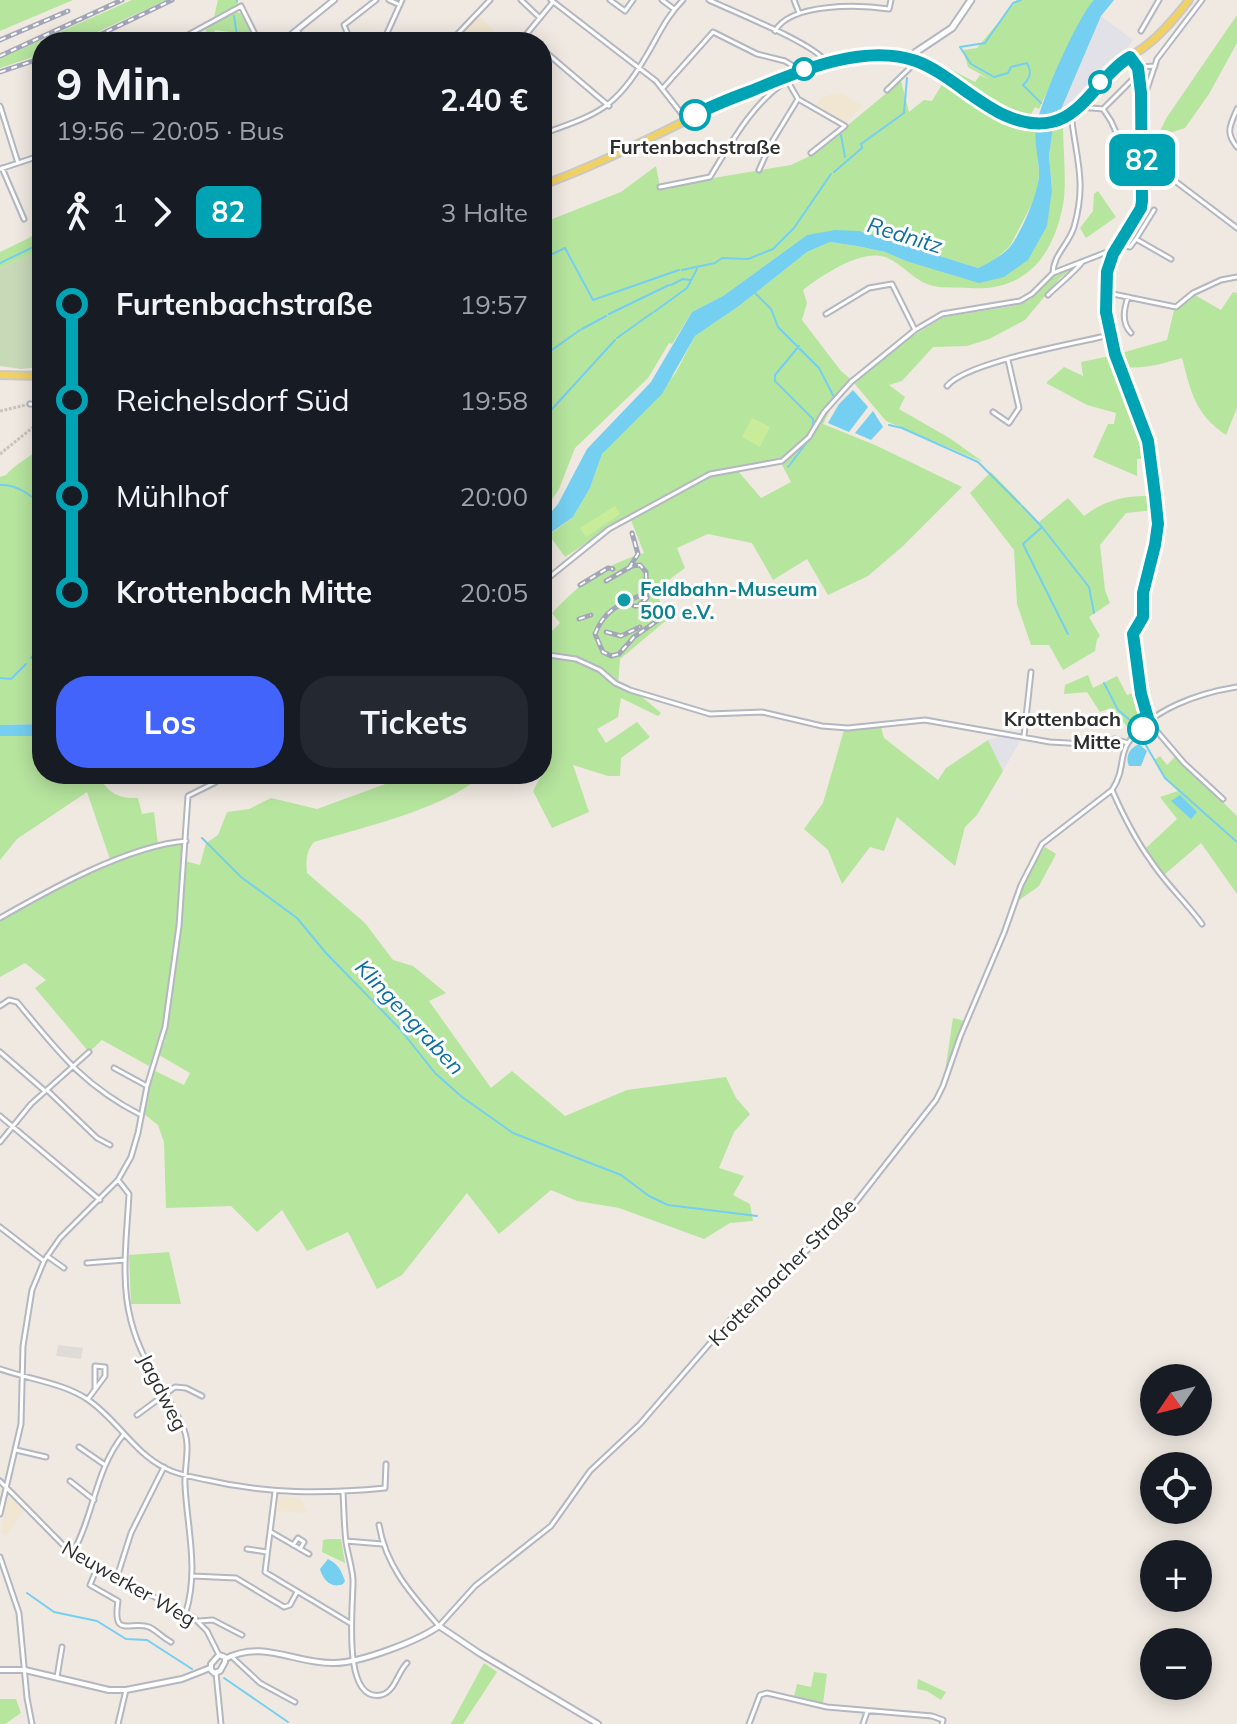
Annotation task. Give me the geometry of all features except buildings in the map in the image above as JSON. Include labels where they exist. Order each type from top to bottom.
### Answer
[{"type":"main road","points":[[913,61],[916,52],[952,28],[971,0]]},
{"type":"main road","points":[[552,181],[608,158],[711,107],[826,62],[888,57],[913,61],[933,69],[1004,114],[1030,123],[1051,122],[1080,107],[1109,72],[1168,26],[1189,0]]},
{"type":"main road","points":[[0,375],[32,376]]},
{"type":"street","points":[[293,32],[334,0]]},
{"type":"street","points":[[347,32],[344,25],[376,0]]},
{"type":"street","points":[[389,0],[400,5]]},
{"type":"street","points":[[388,32],[402,0]]},
{"type":"street","points":[[460,32],[490,0]]},
{"type":"street","points":[[521,0],[540,18]]},
{"type":"street","points":[[526,5],[530,0]]},
{"type":"street","points":[[610,0],[625,11],[633,0]]},
{"type":"street","points":[[662,0],[674,9]]},
{"type":"street","points":[[552,130],[609,106],[640,67],[674,9],[683,0]]},
{"type":"street","points":[[709,0],[819,53],[826,62]]},
{"type":"street","points":[[794,0],[799,13]]},
{"type":"street","points":[[775,31],[778,24],[799,13],[857,5],[889,9],[891,0]]},
{"type":"street","points":[[1141,31],[1159,0]]},
{"type":"street","points":[[1141,93],[1146,92],[1155,66],[1202,0]]},
{"type":"street","points":[[528,32],[552,1],[640,67],[663,88],[686,120]]},
{"type":"street","points":[[193,32],[241,6],[254,32]]},
{"type":"street","points":[[297,28],[299,32]]},
{"type":"street","points":[[663,88],[713,32],[761,55],[785,61],[799,71]]},
{"type":"street","points":[[1130,57],[1138,68],[1141,93],[1141,208],[1113,254],[1107,272],[1106,312],[1110,335],[1148,441],[1158,524],[1143,593],[1143,617],[1133,634],[1141,694],[1149,722],[1173,752],[1223,799]]},
{"type":"street","points":[[552,58],[609,106]]},
{"type":"street","points":[[887,90],[913,61]]},
{"type":"street","points":[[1138,68],[1155,66]]},
{"type":"street","points":[[1080,107],[1103,109],[1139,73]]},
{"type":"street","points":[[660,187],[710,177],[753,112],[787,79],[798,99],[845,126],[811,153]]},
{"type":"street","points":[[759,170],[798,99]]},
{"type":"street","points":[[0,106],[18,163]]},
{"type":"street","points":[[1103,109],[1142,190]]},
{"type":"street","points":[[1237,109],[1228,136],[1237,147]]},
{"type":"street","points":[[1053,273],[1053,262],[1073,232],[1082,189],[1069,115]]},
{"type":"street","points":[[1142,156],[1237,228]]},
{"type":"street","points":[[24,219],[1,168],[32,158]]},
{"type":"street","points":[[1118,244],[1130,247],[1154,210]]},
{"type":"street","points":[[1136,239],[1171,259]]},
{"type":"street","points":[[552,575],[609,529],[710,474],[782,461],[809,437],[824,412],[851,382],[915,330],[942,314],[1020,301],[1032,294],[1053,273],[1107,252],[1113,254]]},
{"type":"street","points":[[1048,295],[1082,262]]},
{"type":"street","points":[[1107,293],[1176,307],[1193,293],[1221,280],[1237,277]]},
{"type":"street","points":[[826,314],[869,288],[892,284],[915,330]]},
{"type":"street","points":[[1128,297],[1124,312],[1126,328],[1131,333]]},
{"type":"street","points":[[947,386],[975,369],[1110,335]]},
{"type":"street","points":[[993,412],[1009,423],[1019,408],[1008,360]]},
{"type":"street","points":[[552,655],[576,659],[600,670],[615,683],[630,690],[704,713],[762,712],[822,726],[848,728],[925,720],[1068,744],[1115,739],[1128,743]]},
{"type":"street","points":[[1024,736],[1031,672]]},
{"type":"street","points":[[1202,924],[1151,861],[1112,790],[1120,779],[1128,743],[1149,722],[1198,695],[1237,687]]},
{"type":"street","points":[[0,1514],[16,1450],[26,1318],[32,1290],[47,1256],[68,1229],[118,1180],[131,1157],[147,1086],[165,1027],[185,859],[188,796],[211,784]]},
{"type":"street","name":"Krottenbacher Straße","points":[[439,1626],[475,1586],[551,1526],[597,1464],[640,1424],[731,1319],[845,1216],[925,1114],[943,1086],[1016,900],[1042,844],[1112,790]]},
{"type":"street","points":[[0,918],[112,860],[186,841]]},
{"type":"street","points":[[0,1006],[13,999],[72,1068],[103,1094],[141,1115]]},
{"type":"street","points":[[0,1052],[97,1138],[110,1145]]},
{"type":"street","points":[[0,1142],[45,1090],[89,1052]]},
{"type":"street","points":[[114,1068],[147,1086]]},
{"type":"street","points":[[0,1116],[100,1200]]},
{"type":"street","name":"Jagdweg","points":[[118,1180],[129,1194],[126,1291],[134,1333],[145,1362],[183,1425],[187,1439],[185,1475],[193,1576],[186,1612]]},
{"type":"street","points":[[0,1227],[44,1261]]},
{"type":"street","points":[[47,1256],[64,1268]]},
{"type":"street","points":[[87,1263],[125,1260]]},
{"type":"street","points":[[88,1399],[105,1376],[105,1367],[95,1366],[95,1388]]},
{"type":"street","points":[[0,1369],[64,1388],[88,1399],[138,1450],[164,1467],[185,1475],[275,1492],[343,1492],[385,1488],[386,1464]]},
{"type":"street","points":[[137,1415],[175,1387],[202,1396]]},
{"type":"street","points":[[72,1554],[83,1535],[105,1465],[113,1447],[124,1434]]},
{"type":"street","points":[[79,1447],[105,1465]]},
{"type":"street","points":[[16,1450],[46,1457]]},
{"type":"street","points":[[117,1577],[131,1533],[164,1467]]},
{"type":"street","name":"Neuwerker Weg","points":[[0,1481],[72,1554],[199,1621],[212,1638],[219,1655]]},
{"type":"street","points":[[70,1481],[94,1500]]},
{"type":"street","points":[[275,1492],[265,1572],[350,1623]]},
{"type":"street","points":[[343,1492],[346,1541],[353,1581],[350,1623],[353,1660],[359,1683],[372,1694],[380,1696],[391,1690],[399,1671],[407,1663]]},
{"type":"street","points":[[379,1525],[382,1544],[403,1585],[439,1626],[468,1647],[598,1724]]},
{"type":"street","points":[[271,1532],[309,1554]]},
{"type":"street","points":[[293,1545],[298,1538],[304,1542],[300,1549]]},
{"type":"street","points":[[346,1541],[382,1544]]},
{"type":"street","points":[[247,1549],[268,1552]]},
{"type":"street","points":[[0,1557],[19,1613],[31,1724]]},
{"type":"street","points":[[97,1568],[90,1585],[118,1601],[118,1621],[130,1628],[148,1627],[171,1642]]},
{"type":"street","points":[[193,1576],[236,1578],[284,1607],[290,1605],[297,1592]]},
{"type":"street","points":[[199,1621],[213,1620],[242,1635]]},
{"type":"street","points":[[216,1673],[228,1658],[263,1650],[335,1663],[353,1660],[418,1639],[439,1626]]},
{"type":"street","points":[[57,1677],[62,1647]]},
{"type":"street","points":[[0,1670],[25,1670],[109,1690],[126,1690],[182,1679],[210,1668],[219,1655],[295,1702]]},
{"type":"street","points":[[210,1668],[216,1673],[221,1724]]},
{"type":"street","points":[[118,1724],[126,1690]]},
{"type":"street","points":[[749,1724],[756,1701],[760,1695],[767,1693],[867,1712],[932,1716],[942,1722]]},
{"type":"street","points":[[863,1724],[867,1712]]},
{"type":"shaded area","points":[[479,16],[495,32],[465,32]]},
{"type":"shaded area","points":[[1101,16],[1133,40],[1077,105],[1058,115]]},
{"type":"shaded area","points":[[839,92],[863,106],[845,123],[816,106],[820,98]]},
{"type":"shaded area","points":[[1001,736],[1020,741],[1003,771],[988,740]]},
{"type":"shaded area","points":[[58,1345],[83,1348],[81,1359],[56,1356]]},
{"type":"shaded area","points":[[279,1496],[300,1498],[307,1513],[278,1511]]},
{"type":"shaded area","points":[[16,1499],[24,1509],[7,1536],[1,1532],[6,1500]]},
{"type":"green space","points":[[0,0],[73,0],[0,31]]},
{"type":"green space","points":[[132,0],[166,0],[97,32],[60,32]]},
{"type":"green space","points":[[218,0],[238,0],[238,13],[242,13],[251,32],[206,32],[204,23],[214,17]]},
{"type":"green space","points":[[1017,0],[1094,0],[1078,25],[1039,109],[1035,107],[1029,118],[986,98],[975,108],[1036,130],[1039,175],[1036,196],[1010,246],[991,263],[978,268],[860,231],[807,235],[723,296],[692,312],[648,378],[575,448],[552,499],[552,219],[621,192],[656,166],[660,187],[791,165],[812,155],[901,81],[909,112],[924,100],[932,101],[944,81],[940,70],[950,69],[975,82],[980,75],[989,79],[968,67],[963,50],[977,48]]},
{"type":"green space","points":[[1237,15],[1237,43],[1209,94],[1185,128],[1157,137],[1167,117]]},
{"type":"green space","points":[[32,44],[32,57],[0,68],[3,57]]},
{"type":"green space","points":[[1063,125],[1065,177],[1058,224],[1044,255],[1021,277],[989,288],[936,287],[886,258],[870,256],[839,267],[803,290],[807,303],[802,320],[841,371],[854,382],[901,343],[944,317],[1014,306],[1029,300],[1054,274],[1075,266],[1060,278],[1025,320],[989,339],[967,346],[933,347],[902,381],[889,385],[905,397],[899,409],[983,462],[886,421],[854,383],[833,404],[823,424],[962,487],[868,576],[828,595],[807,559],[773,580],[752,543],[708,534],[677,548],[685,568],[655,590],[668,619],[620,659],[618,686],[641,696],[661,713],[658,716],[621,698],[618,717],[597,729],[606,743],[637,722],[650,737],[621,758],[620,776],[608,776],[573,765],[589,812],[552,828],[533,791],[537,784],[552,784],[552,631],[560,623],[552,613],[604,569],[644,553],[629,515],[565,557],[552,539],[552,533],[573,517],[590,488],[602,454],[675,374],[695,336],[807,252],[830,242],[885,252],[906,261],[1004,277],[1052,190],[1049,156],[1053,128]],"holes":[[[779,459],[791,482],[761,498],[738,471],[721,472]]]},
{"type":"green space","points":[[1098,191],[1116,217],[1086,238],[1080,228],[1093,211],[1094,194]]},
{"type":"green space","points":[[32,236],[32,254],[0,268],[0,252]]},
{"type":"green space","points":[[32,254],[32,368],[0,366],[0,268]]},
{"type":"green space","points":[[1233,292],[1237,293],[1237,408],[1226,435],[1201,410],[1182,358],[1146,367],[1123,367],[1118,354],[1167,340],[1174,310],[1193,294],[1221,310]]},
{"type":"green space","points":[[1115,355],[1143,435],[1147,458],[1137,459],[1137,476],[1093,457],[1108,424],[1114,424],[1116,413],[1087,405],[1046,383],[1064,367],[1083,376],[1081,362]]},
{"type":"green space","points":[[752,418],[770,427],[760,447],[742,437]]},
{"type":"green space","points":[[32,455],[32,724],[0,725],[0,477]]},
{"type":"green space","points":[[991,472],[1039,522],[1068,498],[1084,516],[1116,500],[1152,496],[1154,510],[1126,513],[1100,545],[1105,590],[1110,603],[1089,617],[1100,636],[1095,651],[1063,670],[1049,645],[1031,645],[1017,604],[1014,550],[970,493]]},
{"type":"green space","points":[[615,506],[620,514],[586,537],[580,528]]},
{"type":"green space","points":[[1088,675],[1093,688],[1117,676],[1127,695],[1137,692],[1145,714],[1144,723],[1133,733],[1111,708],[1100,712],[1087,692],[1064,694],[1065,685]]},
{"type":"green space","points":[[881,727],[884,738],[938,780],[946,768],[988,740],[1003,771],[977,815],[965,827],[955,866],[897,817],[884,851],[870,847],[842,884],[828,850],[804,829],[823,803],[844,730]]},
{"type":"green space","points":[[0,736],[32,736],[32,784],[104,784],[115,794],[138,798],[142,814],[154,812],[158,845],[186,842],[185,861],[200,865],[206,843],[218,835],[227,812],[249,809],[271,798],[317,809],[386,784],[470,784],[427,807],[314,842],[307,856],[307,873],[365,923],[393,960],[413,966],[446,993],[429,1001],[491,1088],[512,1071],[565,1116],[627,1090],[726,1077],[736,1098],[750,1114],[734,1132],[719,1168],[744,1176],[733,1195],[750,1204],[753,1221],[730,1223],[704,1239],[619,1208],[577,1201],[551,1190],[499,1234],[467,1193],[402,1275],[377,1289],[348,1232],[307,1251],[282,1210],[257,1232],[231,1206],[166,1208],[164,1142],[158,1125],[144,1114],[153,1070],[184,1085],[190,1073],[159,1055],[165,1040],[165,1012],[149,1066],[102,1040],[89,1052],[35,988],[46,980],[25,963],[0,977],[0,920],[110,859],[87,792],[17,839],[0,860]]},
{"type":"green space","points":[[1160,756],[1167,765],[1176,756],[1237,816],[1237,894],[1201,843],[1164,875],[1145,849],[1177,819],[1160,797],[1178,791],[1164,778],[1154,760]]},
{"type":"green space","points":[[1045,847],[1056,854],[1039,886],[1018,901],[1030,871]]},
{"type":"green space","points":[[953,1018],[965,1021],[945,1072]]},
{"type":"green space","points":[[169,1252],[181,1304],[131,1304],[129,1255]]},
{"type":"green space","points":[[341,1539],[345,1563],[322,1552],[323,1540]]},
{"type":"green space","points":[[484,1663],[497,1672],[463,1724],[451,1724]]},
{"type":"green space","points":[[814,1672],[827,1674],[823,1703],[794,1697],[797,1684],[811,1687]]},
{"type":"green space","points":[[918,1679],[946,1692],[941,1700],[917,1689]]},
{"type":"green space","points":[[0,1699],[16,1699],[21,1713],[5,1724],[0,1724]]},
{"type":"water","points":[[1094,0],[1114,0],[1101,16],[1053,128],[1049,156],[1052,190],[1047,226],[1028,260],[1004,277],[979,283],[857,246],[830,242],[807,252],[695,336],[662,394],[602,454],[590,488],[573,517],[552,532],[552,511],[587,449],[651,382],[692,312],[723,296],[807,235],[835,230],[860,231],[978,268],[1009,248],[1024,223],[1036,191],[1039,174],[1036,135],[1043,103]]},
{"type":"water","points":[[853,390],[868,407],[849,432],[828,423],[839,404]]},
{"type":"water","points":[[873,411],[883,427],[871,440],[855,433]]},
{"type":"water","points":[[32,724],[32,736],[0,736],[0,725]]},
{"type":"water","points":[[1139,744],[1147,751],[1141,766],[1129,766],[1129,753]]},
{"type":"water","points":[[1180,795],[1197,812],[1191,819],[1171,801]]},
{"type":"water","points":[[328,1559],[340,1571],[345,1581],[343,1584],[331,1584],[323,1577],[320,1569]]},
{"type":"waterway","points":[[1021,0],[1013,3],[985,43],[960,47],[971,64],[994,77],[1008,73],[1011,67],[1027,63],[1030,75],[1023,85],[1041,103]]},
{"type":"waterway","points":[[234,16],[236,32]]},
{"type":"waterway","points":[[834,172],[862,148],[861,144],[904,113],[907,78]]},
{"type":"waterway","points":[[841,135],[845,157]]},
{"type":"waterway","points":[[682,270],[715,263],[722,258],[748,259],[773,249],[794,228],[831,174]]},
{"type":"waterway","points":[[0,263],[32,248]]},
{"type":"waterway","points":[[552,254],[565,248],[593,300],[679,270]]},
{"type":"waterway","points":[[654,312],[687,288],[697,269]]},
{"type":"waterway","points":[[671,285],[683,279],[690,280]]},
{"type":"waterway","points":[[609,314],[669,285]]},
{"type":"waterway","points":[[754,292],[771,309],[778,327],[819,368],[834,397]]},
{"type":"waterway","points":[[617,338],[652,313]]},
{"type":"waterway","points":[[582,329],[606,316]]},
{"type":"waterway","points":[[552,350],[580,330]]},
{"type":"waterway","points":[[552,409],[615,340]]},
{"type":"waterway","points":[[799,346],[775,375],[775,381],[813,419],[813,426]]},
{"type":"waterway","points":[[889,425],[978,462],[1020,504]]},
{"type":"waterway","points":[[788,467],[811,437]]},
{"type":"waterway","points":[[0,485],[18,488],[32,497]]},
{"type":"waterway","points":[[1022,506],[1089,587],[1094,613]]},
{"type":"waterway","points":[[1042,527],[1023,544],[1068,634]]},
{"type":"waterway","points":[[0,678],[11,679],[26,664]]},
{"type":"waterway","points":[[1104,683],[1118,710],[1138,727]]},
{"type":"waterway","points":[[1140,735],[1165,778],[1237,842]]},
{"type":"waterway","name":"Klingengraben","points":[[202,838],[241,877],[297,918],[326,953],[400,1029],[435,1073],[462,1097],[513,1133],[621,1175],[649,1196],[668,1205],[757,1216]]},
{"type":"waterway","points":[[27,1593],[54,1612],[97,1621],[126,1639],[147,1640],[192,1669]]},
{"type":"waterway","points":[[224,1678],[288,1722]]},
{"type":"tunnel","points":[[0,411],[30,404]]},
{"type":"tunnel","points":[[0,454],[32,428]]},
{"type":"railway","points":[[52,32],[122,0]]},
{"type":"railway","points":[[106,32],[172,0]]},
{"type":"railway","points":[[0,40],[68,11]]},
{"type":"railway","points":[[0,56],[32,41]]},
{"type":"railway","points":[[0,72],[32,61]]},
{"type":"railway","points":[[629,568],[638,554],[632,533]]},
{"type":"railway","points":[[606,581],[632,566],[640,565],[646,572],[647,598],[640,604]]},
{"type":"railway","points":[[580,585],[608,568],[613,569]]},
{"type":"railway","points":[[634,606],[657,606],[664,616],[634,637],[619,654],[611,656],[603,652],[595,634],[603,620],[618,606],[639,596]]},
{"type":"railway","points":[[579,619],[591,615]]},
{"type":"railway","points":[[606,632],[621,636],[640,627]]},
{"type":"bus line","name":"82","points":[[695,115],[819,64],[891,57],[911,60],[933,69],[1010,117],[1030,123],[1045,123],[1071,114],[1109,72],[1130,57],[1138,68],[1141,93],[1142,201],[1141,208],[1113,254],[1107,272],[1106,312],[1115,354],[1148,441],[1158,524],[1143,593],[1143,617],[1133,634],[1141,694],[1149,722],[1143,729]]},
{"type":"place","name":"Furtenbachstraße","points":[[695,115]]},
{"type":"place","name":"Feldbahn-Museum 500 e.V.","points":[[624,600]]},
{"type":"place","name":"Krottenbach Mitte","points":[[1143,729]]},
{"type":"water label","name":"Rednitz","points":[[905,235]]}]
